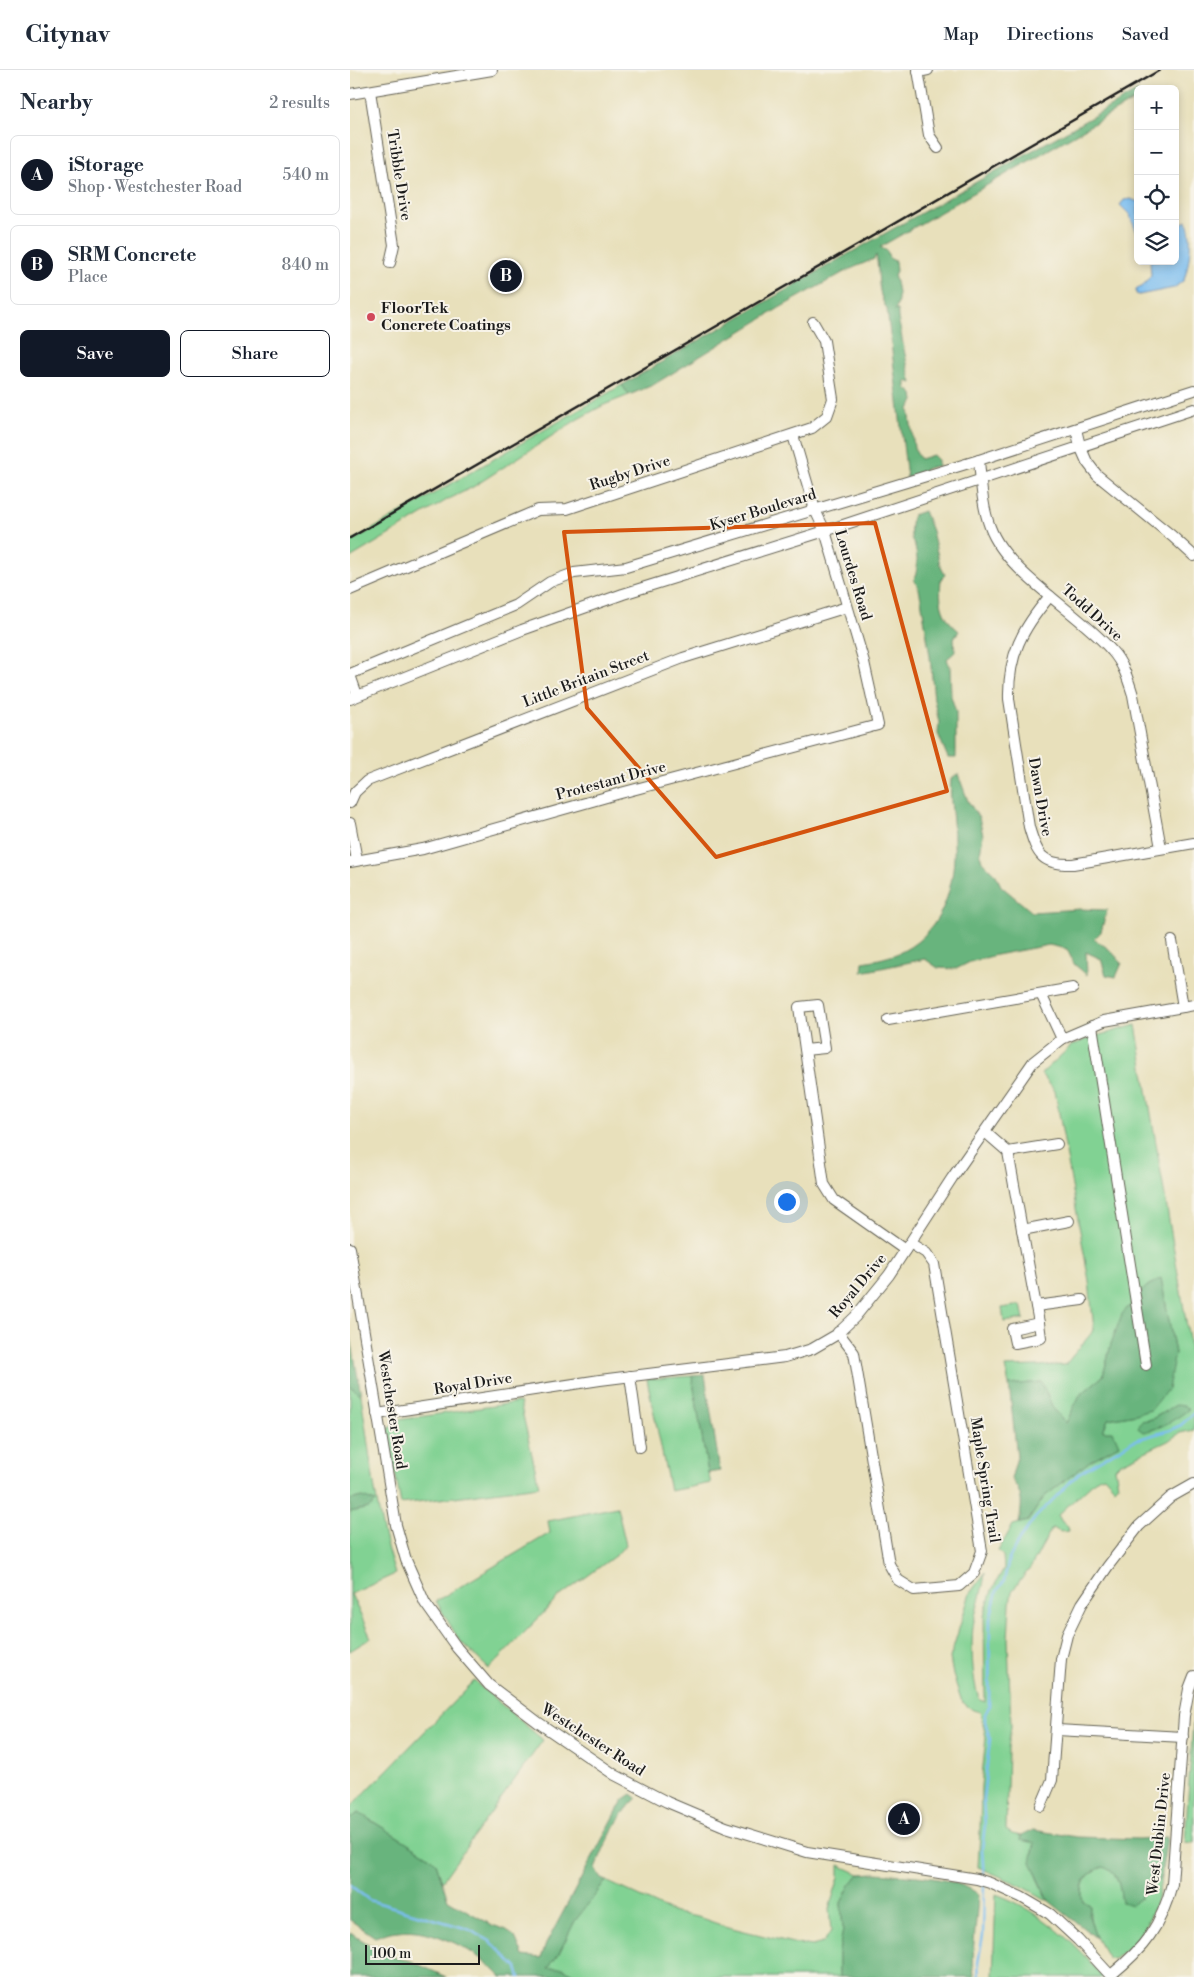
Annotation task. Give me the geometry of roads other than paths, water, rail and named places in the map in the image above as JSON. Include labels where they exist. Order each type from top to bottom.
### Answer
[{"type":"street","points":[[350,94],[456,73],[492,70]]},
{"type":"street","points":[[921,71],[929,136],[938,148]]},
{"type":"street","name":"Tribble Drive","points":[[370,91],[394,245],[390,263]]},
{"type":"street","name":"Rugby Drive","points":[[350,590],[538,510],[568,509],[812,428],[827,416],[833,399],[824,341],[813,322]]},
{"type":"street","name":"Kyser Boulevard","points":[[350,675],[516,605],[550,582],[574,573],[626,567],[979,460],[1194,390]]},
{"type":"street","points":[[350,675],[354,697],[522,630],[623,594],[825,532],[981,478],[1194,409]]},
{"type":"street","points":[[1076,429],[1080,446],[1087,462],[1097,475],[1194,556]]},
{"type":"street","name":"Lourdes Road","points":[[793,435],[815,510],[825,532],[864,662],[878,725]]},
{"type":"street","name":"Todd Drive","points":[[979,460],[985,510],[990,529],[1001,549],[1050,596],[1099,636],[1114,652],[1125,671],[1133,695],[1161,848]]},
{"type":"street","name":"Dawn Drive","points":[[1050,596],[1024,629],[1015,650],[1008,680],[1008,699],[1028,827],[1034,846],[1042,856],[1057,864],[1073,864],[1194,842]]},
{"type":"street","name":"Little Britain Street","points":[[350,803],[355,792],[367,781],[682,658],[847,607]]},
{"type":"street","name":"Protestant Drive","points":[[353,861],[423,849],[617,794],[878,725]]},
{"type":"street","points":[[350,823],[353,861]]},
{"type":"street","points":[[1172,941],[1183,1007]]},
{"type":"street","points":[[888,1020],[1073,988]]},
{"type":"street","points":[[1041,994],[1062,1039]]},
{"type":"street","name":"Royal Drive","points":[[377,1414],[630,1376],[785,1358],[812,1348],[838,1332],[855,1317],[877,1289],[1033,1062],[1062,1039],[1104,1020],[1194,1005]]},
{"type":"street","points":[[1092,1026],[1146,1365]]},
{"type":"street","name":"Maple Spring Trail","points":[[805,1050],[824,1184],[834,1200],[908,1246],[926,1253],[934,1264],[982,1551],[974,1573],[959,1586],[914,1590],[898,1580],[889,1564],[854,1352],[838,1332]]},
{"type":"street","points":[[985,1132],[1008,1152],[1039,1324]]},
{"type":"street","points":[[1008,1152],[1057,1144]]},
{"type":"street","points":[[1022,1230],[1069,1221]]},
{"type":"street","name":"Westchester Road","points":[[350,1248],[396,1525],[406,1560],[425,1603],[457,1648],[489,1685],[539,1724],[616,1775],[667,1802],[726,1827],[807,1852],[977,1879],[1021,1897],[1050,1914],[1112,1976]]},
{"type":"street","points":[[1036,1306],[1082,1300]]},
{"type":"street","points":[[630,1376],[640,1447]]},
{"type":"street","points":[[1041,1806],[1052,1780],[1061,1659],[1067,1635],[1082,1604],[1139,1526],[1171,1497],[1194,1484]]},
{"type":"street","name":"West Dublin Drive","points":[[1112,1976],[1134,1956],[1153,1932],[1167,1903],[1172,1884],[1184,1716],[1194,1676]]},
{"type":"street","points":[[1057,1730],[1183,1737]]},
{"type":"water","points":[[1124,200],[1134,200],[1134,226],[1129,214],[1120,205]]},
{"type":"water","points":[[1186,221],[1190,234],[1188,266],[1184,280],[1174,288],[1136,294],[1136,289],[1142,287],[1151,275],[1150,265],[1179,265],[1179,225]]},
{"type":"waterway","points":[[984,1878],[982,1849],[985,1825],[983,1799],[990,1739],[985,1721],[985,1714],[989,1707],[990,1619],[997,1591],[1004,1581],[1009,1559],[1019,1540],[1035,1518],[1079,1473],[1132,1441],[1181,1425],[1194,1413]]},
{"type":"waterway","points":[[979,1977],[978,1963],[983,1935],[984,1884]]},
{"type":"waterway","points":[[350,1885],[369,1900],[468,1929],[490,1941],[517,1968],[520,1977]]},
{"type":"railway","points":[[350,538],[1160,70]]},
{"type":"place","name":"SRM Concrete","points":[[506,276]]},
{"type":"place","name":"FloorTek Concrete Coatings","points":[[371,317]]},
{"type":"place","name":"iStorage","points":[[904,1819]]}]
